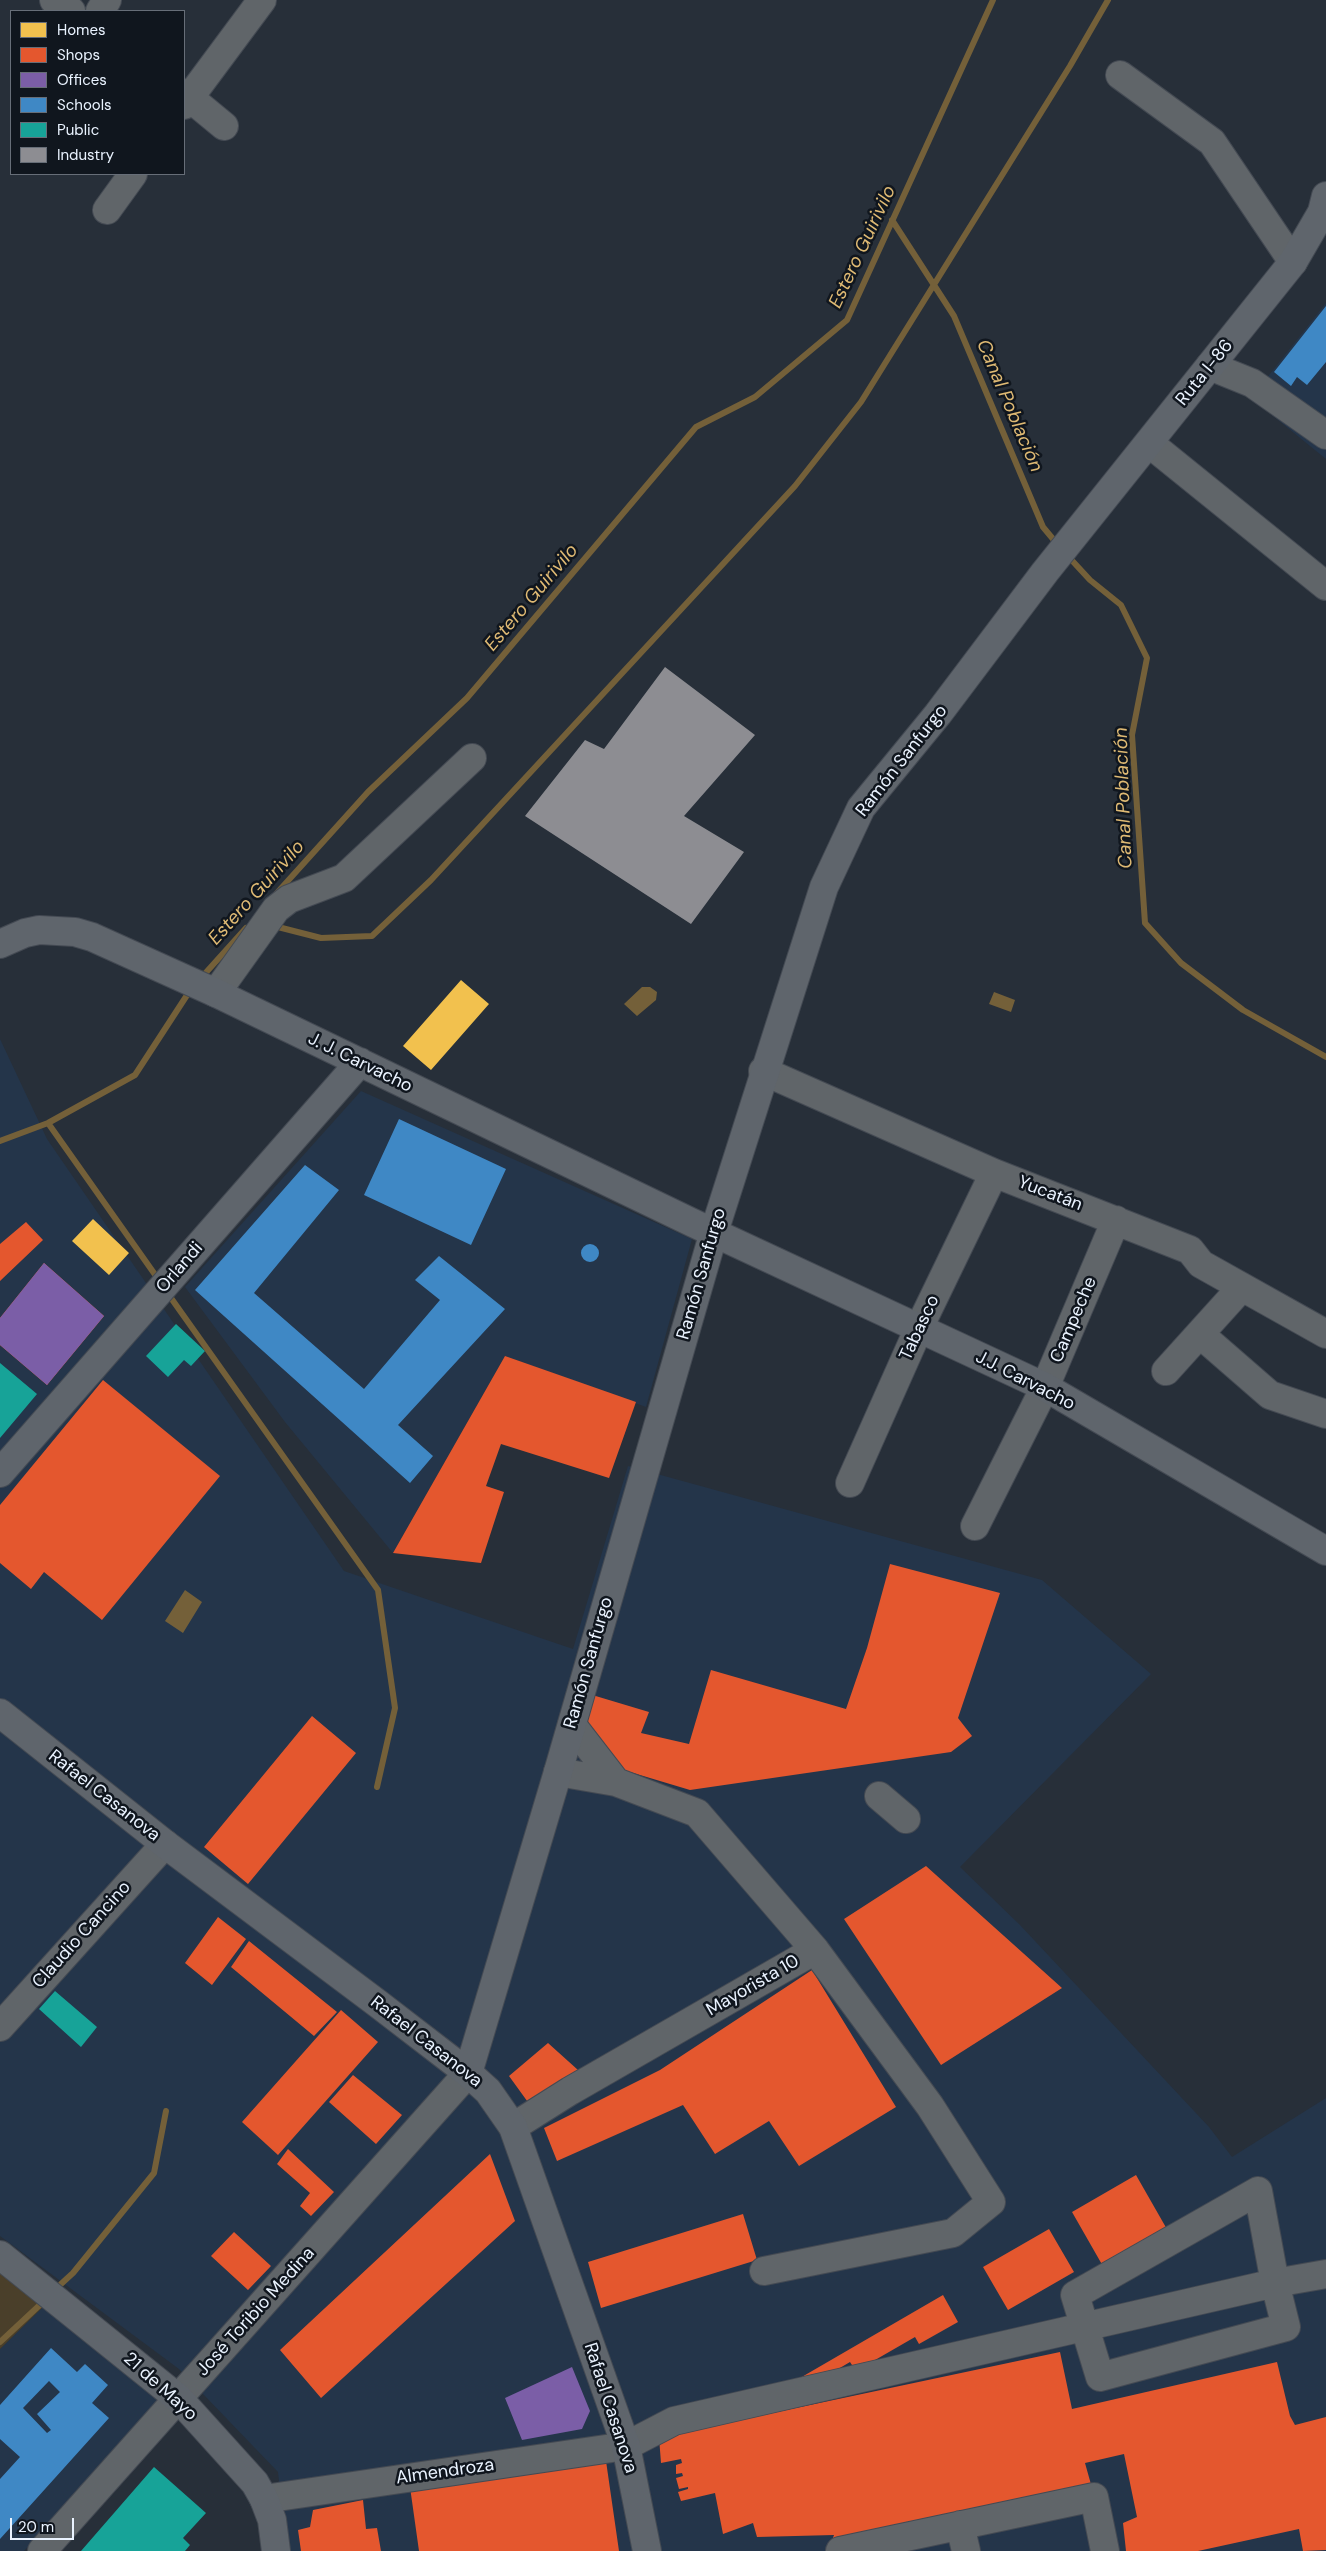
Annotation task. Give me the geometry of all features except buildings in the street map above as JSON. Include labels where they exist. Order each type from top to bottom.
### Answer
[{"type":"main road","name":"Ruta I-86","points":[[1070,542],[1293,262],[1322,212],[1326,196]]},
{"type":"main road","name":"Ramón Sanfurgo","points":[[468,2073],[572,1725],[714,1232],[763,1071],[824,887],[861,808],[938,714],[1045,572],[1070,542]]},
{"type":"main road","name":"J. J. Carvacho","points":[[0,944],[25,933],[57,930],[92,937],[211,990],[714,1232]]},
{"type":"main road","name":"Orlandi","points":[[0,1473],[360,1062]]},
{"type":"main road","name":"J.J. Carvacho","points":[[714,1232],[1045,1388],[1326,1551]]},
{"type":"main road","name":"Rafael Casanova","points":[[0,1713],[165,1844],[468,2073],[488,2091],[512,2127],[626,2446],[647,2551]]},
{"type":"main road","name":"21 de Mayo","points":[[0,2255],[179,2399],[255,2483],[272,2520],[276,2551]]},
{"type":"street","points":[[54,0],[69,10]]},
{"type":"street","points":[[224,126],[186,98],[262,0]]},
{"type":"street","points":[[1120,75],[1212,142],[1293,262]]},
{"type":"street","points":[[107,210],[132,175]]},
{"type":"street","points":[[1210,366],[1252,383],[1326,435]]},
{"type":"street","points":[[1149,443],[1326,586]]},
{"type":"street","points":[[211,990],[276,909],[290,899],[344,878],[472,758]]},
{"type":"street","name":"Yucatán","points":[[763,1071],[994,1173],[1190,1250],[1201,1264],[1326,1334]]},
{"type":"street","name":"Tabasco","points":[[850,1484],[919,1328],[994,1173]]},
{"type":"street","name":"Campeche","points":[[975,1526],[1045,1388],[1116,1220]]},
{"type":"street","points":[[1166,1371],[1201,1335],[1241,1288]]},
{"type":"street","points":[[1201,1335],[1270,1395],[1326,1414]]},
{"type":"street","points":[[572,1725],[616,1782]]},
{"type":"street","name":"Mayorista 10","points":[[512,2127],[570,2091],[815,1950],[696,1812],[616,1782],[558,1772]]},
{"type":"street","points":[[879,1796],[906,1819]]},
{"type":"street","name":"Claudio Cancino","points":[[0,2027],[165,1844]]},
{"type":"street","points":[[764,2272],[953,2233],[991,2202],[930,2106],[815,1950]]},
{"type":"street","name":"José Toribio Medina","points":[[42,2551],[468,2073]]},
{"type":"street","points":[[1258,2191],[1275,2283],[1286,2327],[1100,2377],[1075,2295],[1258,2191]]},
{"type":"street","name":"Almendroza","points":[[264,2499],[626,2446],[674,2421],[1275,2283],[1326,2274]]},
{"type":"street","points":[[840,2551],[1094,2497],[1101,2550]]},
{"type":"street","points":[[960,2525],[966,2551]]},
{"type":"shaded area","points":[[1326,303],[1326,459],[1251,398]]},
{"type":"shaded area","points":[[642,987],[650,987],[657,992],[656,1000],[637,1016],[624,1004]]},
{"type":"shaded area","points":[[994,992],[1015,1000],[1011,1012],[989,1004]]},
{"type":"shaded area","points":[[0,1039],[47,1139],[344,1571],[573,1649],[628,1466],[1042,1580],[1151,1674],[960,1867],[1020,1925],[1209,2127],[1232,2157],[1326,2098],[1326,2551],[287,2551],[278,2472],[179,2369],[0,2236]]},
{"type":"shaded area","points":[[361,1091],[692,1239],[646,1407],[505,1356],[393,1553],[285,1422],[185,1287]]},
{"type":"shaded area","points":[[185,1590],[202,1602],[183,1633],[165,1621]]},
{"type":"shaded area","points":[[0,2268],[46,2304],[0,2349]]},
{"type":"shaded area","points":[[46,2304],[160,2401],[24,2551],[0,2551],[0,2349]]},
{"type":"waterway","name":"Estero Guirivilo","points":[[276,894],[368,792],[467,698],[696,427],[755,397],[847,320],[993,0]]},
{"type":"waterway","points":[[274,926],[321,938],[372,936],[431,880],[795,486],[861,402],[1070,66],[1108,0]]},
{"type":"waterway","name":"Canal Población","points":[[892,220],[954,316],[1043,527],[1058,545]]},
{"type":"waterway","name":"Canal Población","points":[[1066,554],[1090,580],[1121,605],[1147,658],[1132,735],[1145,923],[1181,963],[1243,1010],[1326,1057]]},
{"type":"waterway","name":"Estero Guirivilo","points":[[201,978],[246,928]]},
{"type":"waterway","name":"Estero Guirivilo","points":[[0,1141],[48,1123],[135,1075],[191,989]]},
{"type":"waterway","points":[[48,1123],[156,1276]]},
{"type":"waterway","points":[[171,1298],[378,1590],[395,1708],[377,1787]]},
{"type":"waterway","points":[[61,2284],[73,2273],[154,2173],[166,2111]]},
{"type":"waterway","points":[[0,2342],[43,2302]]}]
